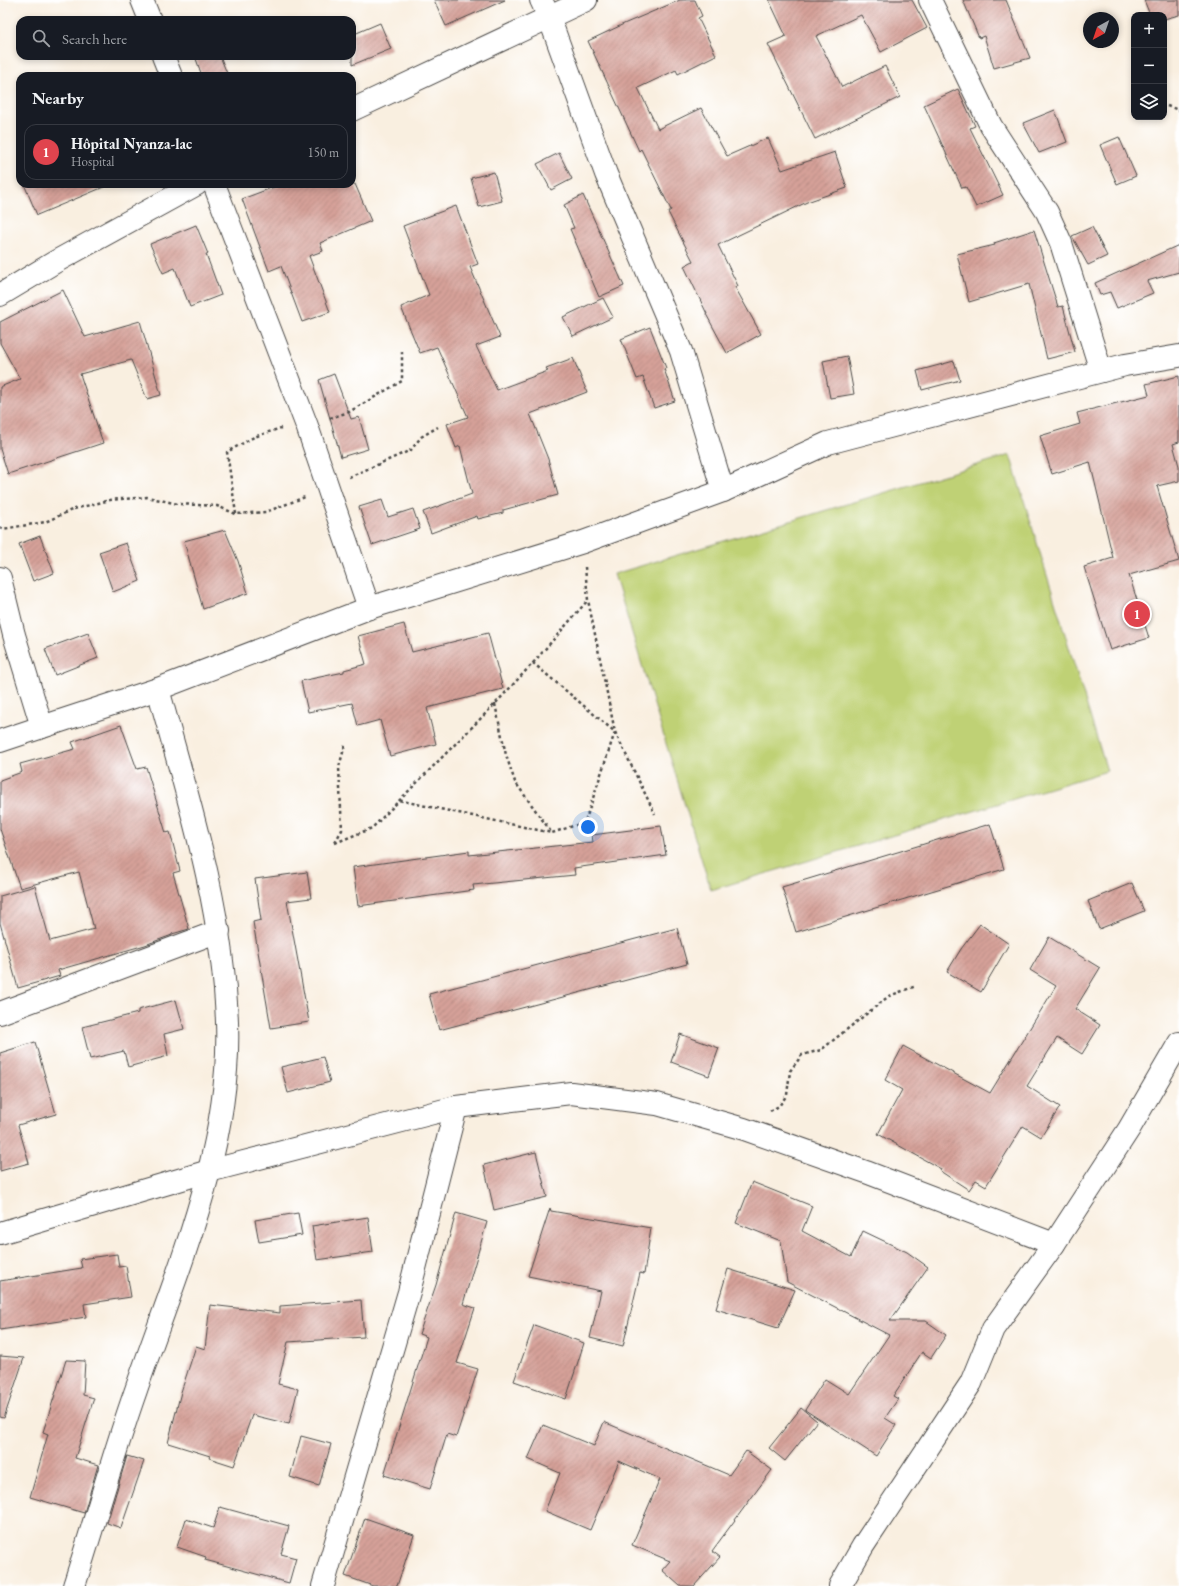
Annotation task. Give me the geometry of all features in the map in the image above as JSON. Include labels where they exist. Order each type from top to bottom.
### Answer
[{"type":"street","points":[[142,0],[148,16]]},
{"type":"street","points":[[356,108],[545,8],[586,0]]},
{"type":"street","points":[[930,0],[991,126],[1047,212],[1061,243],[1101,371]]},
{"type":"street","points":[[545,8],[606,174],[681,351],[723,491]]},
{"type":"street","points":[[165,60],[169,72]]},
{"type":"street","points":[[0,295],[55,262],[190,188]]},
{"type":"street","points":[[216,188],[307,426],[369,608]]},
{"type":"street","points":[[0,741],[158,689],[369,608],[583,542],[723,491],[828,443],[1125,365],[1179,356]]},
{"type":"street","points":[[0,578],[14,635],[42,727]]},
{"type":"street","points":[[74,1586],[134,1394],[209,1171],[226,1066],[227,1022],[219,931],[188,799],[158,689]]},
{"type":"street","points":[[0,1013],[219,931]]},
{"type":"street","points":[[840,1586],[863,1546],[971,1383],[993,1329],[1054,1244],[1129,1129],[1179,1043]]},
{"type":"street","points":[[0,1233],[209,1171],[456,1107],[571,1093],[657,1104],[744,1129],[866,1172],[1054,1244]]},
{"type":"street","points":[[323,1586],[409,1292],[456,1107]]},
{"type":"path","points":[[1167,106],[1179,110]]},
{"type":"path","points":[[236,514],[228,452],[254,437],[276,429],[307,426],[350,412],[402,381],[402,350]]},
{"type":"path","points":[[0,527],[3,529],[45,522],[74,509],[110,500],[147,497],[178,504],[217,506],[236,514],[266,512],[411,450],[421,437],[438,428]]},
{"type":"path","points":[[583,542],[588,600],[615,732],[655,814]]},
{"type":"path","points":[[345,745],[339,767],[342,830],[334,843],[372,828],[398,800],[495,704],[588,600]]},
{"type":"path","points":[[533,663],[615,732]]},
{"type":"path","points":[[495,704],[506,755],[515,782],[552,833]]},
{"type":"path","points":[[398,800],[552,833],[585,822],[615,732]]},
{"type":"path","points":[[744,1129],[779,1106],[787,1095],[790,1071],[802,1055],[821,1050],[889,996],[916,986]]},
{"type":"green space","points":[[1010,455],[1107,771],[711,890],[614,574]]},
{"type":"building","points":[[434,0],[505,0],[446,26]]},
{"type":"building","points":[[680,0],[695,0],[702,16],[698,18],[716,55],[678,74],[676,70],[638,88],[658,129],[701,108],[727,156],[768,138],[782,170],[835,152],[847,188],[807,202],[718,245],[738,286],[735,287],[761,334],[727,353],[706,314],[684,266],[693,261],[668,212],[671,210],[641,149],[639,151],[588,41]]},
{"type":"building","points":[[769,0],[912,0],[927,28],[881,52],[861,15],[816,36],[842,87],[885,66],[900,97],[815,139],[768,44],[786,36]]},
{"type":"building","points":[[963,0],[1006,0],[1030,58],[994,68],[984,36],[979,38]]},
{"type":"building","points":[[1144,0],[1179,0],[1179,15],[1167,18],[1167,12],[1149,12]]},
{"type":"building","points":[[380,23],[391,49],[352,65],[352,60],[356,60],[356,33]]},
{"type":"building","points":[[196,60],[222,60],[226,72],[201,72]]},
{"type":"building","points":[[958,89],[975,126],[970,128],[1003,195],[976,207],[966,187],[962,188],[924,105]]},
{"type":"building","points":[[1055,110],[1067,142],[1039,153],[1023,123]]},
{"type":"building","points":[[1119,137],[1136,176],[1117,184],[1100,145]]},
{"type":"building","points":[[559,153],[572,179],[551,190],[537,164]]},
{"type":"building","points":[[494,172],[502,201],[479,207],[471,178]]},
{"type":"building","points":[[356,186],[371,221],[320,243],[323,251],[309,256],[330,312],[302,322],[281,266],[269,271],[242,199],[271,188],[356,188]]},
{"type":"building","points":[[26,188],[101,188],[37,215]]},
{"type":"building","points":[[583,195],[624,286],[599,297],[570,229],[574,228],[564,205]]},
{"type":"building","points":[[456,206],[478,264],[470,267],[500,337],[476,346],[497,390],[548,371],[546,368],[573,358],[587,392],[530,414],[548,459],[558,495],[503,510],[503,513],[478,519],[477,516],[431,533],[423,512],[472,494],[460,446],[456,448],[447,424],[468,417],[437,347],[420,353],[401,307],[429,295],[403,226]]},
{"type":"building","points":[[196,225],[208,254],[206,254],[221,295],[190,307],[175,268],[163,273],[150,244]]},
{"type":"building","points":[[1092,227],[1107,256],[1088,265],[1072,236]]},
{"type":"building","points":[[1034,230],[1058,307],[1063,306],[1075,352],[1047,359],[1029,284],[969,302],[957,254],[995,245],[994,243]]},
{"type":"building","points":[[1179,245],[1179,272],[1147,281],[1153,293],[1117,308],[1110,292],[1100,295],[1095,283]]},
{"type":"building","points":[[63,290],[85,337],[140,321],[161,395],[147,399],[131,360],[80,374],[103,443],[8,474],[0,449],[0,387],[20,379],[0,343],[0,322]]},
{"type":"building","points":[[603,298],[613,317],[573,336],[563,317]]},
{"type":"building","points":[[650,327],[666,368],[664,369],[675,401],[654,408],[643,377],[637,379],[621,339]]},
{"type":"building","points":[[847,356],[854,394],[830,398],[823,361]]},
{"type":"building","points":[[954,361],[960,380],[922,390],[917,371]]},
{"type":"building","points":[[334,374],[351,419],[359,417],[368,449],[341,457],[319,380]]},
{"type":"building","points":[[1179,376],[1179,442],[1173,444],[1179,466],[1179,481],[1157,486],[1179,561],[1129,575],[1149,638],[1110,650],[1084,567],[1113,558],[1090,462],[1052,474],[1040,436],[1080,424],[1077,413],[1149,395],[1146,384]]},
{"type":"building","points":[[382,500],[388,517],[413,509],[420,529],[372,545],[359,507]]},
{"type":"building","points":[[225,530],[238,561],[248,593],[203,609],[184,541]]},
{"type":"building","points":[[40,536],[54,573],[33,581],[19,544]]},
{"type":"building","points":[[126,543],[140,581],[113,592],[99,552]]},
{"type":"building","points":[[404,624],[412,652],[488,633],[503,689],[427,708],[436,744],[390,756],[380,720],[358,726],[352,703],[308,712],[301,681],[344,672],[344,670],[366,664],[358,636]]},
{"type":"building","points":[[88,633],[98,658],[55,675],[45,649]]},
{"type":"building","points":[[121,725],[137,769],[146,767],[166,833],[170,832],[180,871],[173,873],[189,929],[145,945],[58,970],[60,976],[18,988],[0,923],[0,896],[35,886],[50,941],[94,929],[79,872],[20,888],[0,829],[0,780],[22,772],[20,764],[75,749],[72,742]]},
{"type":"building","points":[[990,824],[1004,869],[796,932],[782,887]]},
{"type":"building","points":[[661,826],[666,855],[574,868],[575,875],[473,885],[474,890],[358,906],[353,867],[469,851],[469,855],[593,842],[592,835]]},
{"type":"building","points":[[307,872],[311,898],[287,901],[309,1022],[271,1028],[253,922],[261,920],[255,879]]},
{"type":"building","points":[[1132,883],[1144,911],[1099,929],[1088,901]]},
{"type":"building","points":[[980,924],[1009,944],[981,992],[947,972],[961,949]]},
{"type":"building","points":[[677,928],[687,964],[439,1030],[429,994]]},
{"type":"building","points":[[1049,937],[1100,968],[1075,1009],[1100,1025],[1082,1054],[1057,1038],[1027,1086],[1060,1107],[1041,1137],[1023,1126],[986,1186],[976,1180],[969,1190],[940,1171],[941,1169],[878,1134],[902,1090],[885,1080],[903,1046],[990,1093],[1056,986],[1030,970]]},
{"type":"building","points":[[176,1000],[184,1029],[164,1034],[168,1056],[128,1067],[124,1051],[90,1059],[82,1027],[138,1013],[138,1010]]},
{"type":"building","points":[[680,1034],[719,1048],[709,1076],[671,1062]]},
{"type":"building","points":[[35,1042],[56,1114],[18,1125],[29,1163],[0,1171],[0,1053]]},
{"type":"building","points":[[323,1057],[330,1082],[288,1093],[281,1067]]},
{"type":"building","points":[[536,1152],[547,1197],[494,1210],[484,1165]]},
{"type":"building","points":[[752,1182],[812,1206],[802,1231],[851,1257],[863,1231],[907,1252],[928,1267],[890,1321],[926,1321],[946,1335],[931,1358],[922,1352],[893,1396],[898,1399],[885,1418],[896,1425],[876,1456],[805,1410],[825,1379],[849,1394],[889,1335],[787,1282],[781,1241],[736,1223]]},
{"type":"building","points":[[550,1208],[551,1211],[651,1228],[644,1274],[640,1273],[623,1346],[590,1338],[601,1291],[528,1276]]},
{"type":"building","points":[[298,1213],[302,1235],[259,1242],[255,1220]]},
{"type":"building","points":[[456,1213],[487,1222],[463,1304],[475,1308],[457,1363],[478,1369],[456,1437],[447,1434],[430,1489],[384,1475],[427,1337],[419,1334],[436,1285]]},
{"type":"building","points":[[368,1217],[373,1252],[317,1260],[312,1226]]},
{"type":"building","points":[[117,1254],[119,1267],[126,1266],[131,1297],[84,1304],[86,1317],[0,1330],[0,1281],[82,1268],[80,1259]]},
{"type":"building","points":[[728,1269],[795,1290],[778,1328],[716,1309]]},
{"type":"building","points":[[361,1300],[364,1337],[288,1342],[278,1384],[298,1389],[289,1424],[252,1415],[234,1466],[209,1458],[210,1456],[168,1443],[181,1392],[196,1346],[205,1349],[210,1305],[280,1313],[280,1306]]},
{"type":"building","points":[[534,1325],[584,1343],[566,1399],[514,1381]]},
{"type":"building","points":[[0,1356],[24,1358],[4,1418],[0,1417]]},
{"type":"building","points":[[66,1360],[85,1361],[83,1395],[94,1398],[75,1458],[98,1465],[84,1513],[30,1497],[48,1434],[43,1432]]},
{"type":"building","points":[[801,1408],[817,1421],[785,1461],[769,1448]]},
{"type":"building","points":[[604,1422],[729,1475],[746,1451],[772,1470],[712,1551],[720,1557],[694,1586],[680,1586],[662,1570],[670,1561],[632,1545],[660,1479],[619,1461],[590,1530],[545,1511],[560,1473],[528,1459],[543,1425],[594,1446]]},
{"type":"building","points":[[301,1436],[331,1444],[319,1486],[290,1477]]},
{"type":"building","points":[[127,1456],[144,1461],[121,1528],[107,1523]]},
{"type":"building","points":[[220,1507],[289,1526],[281,1554],[296,1558],[289,1583],[205,1560],[206,1557],[177,1547],[186,1519],[213,1528]]},
{"type":"building","points":[[365,1518],[414,1535],[397,1586],[373,1586],[345,1576]]},
{"type":"place","name":"Hôpital Nyanza-lac","points":[[1137,614]]}]
